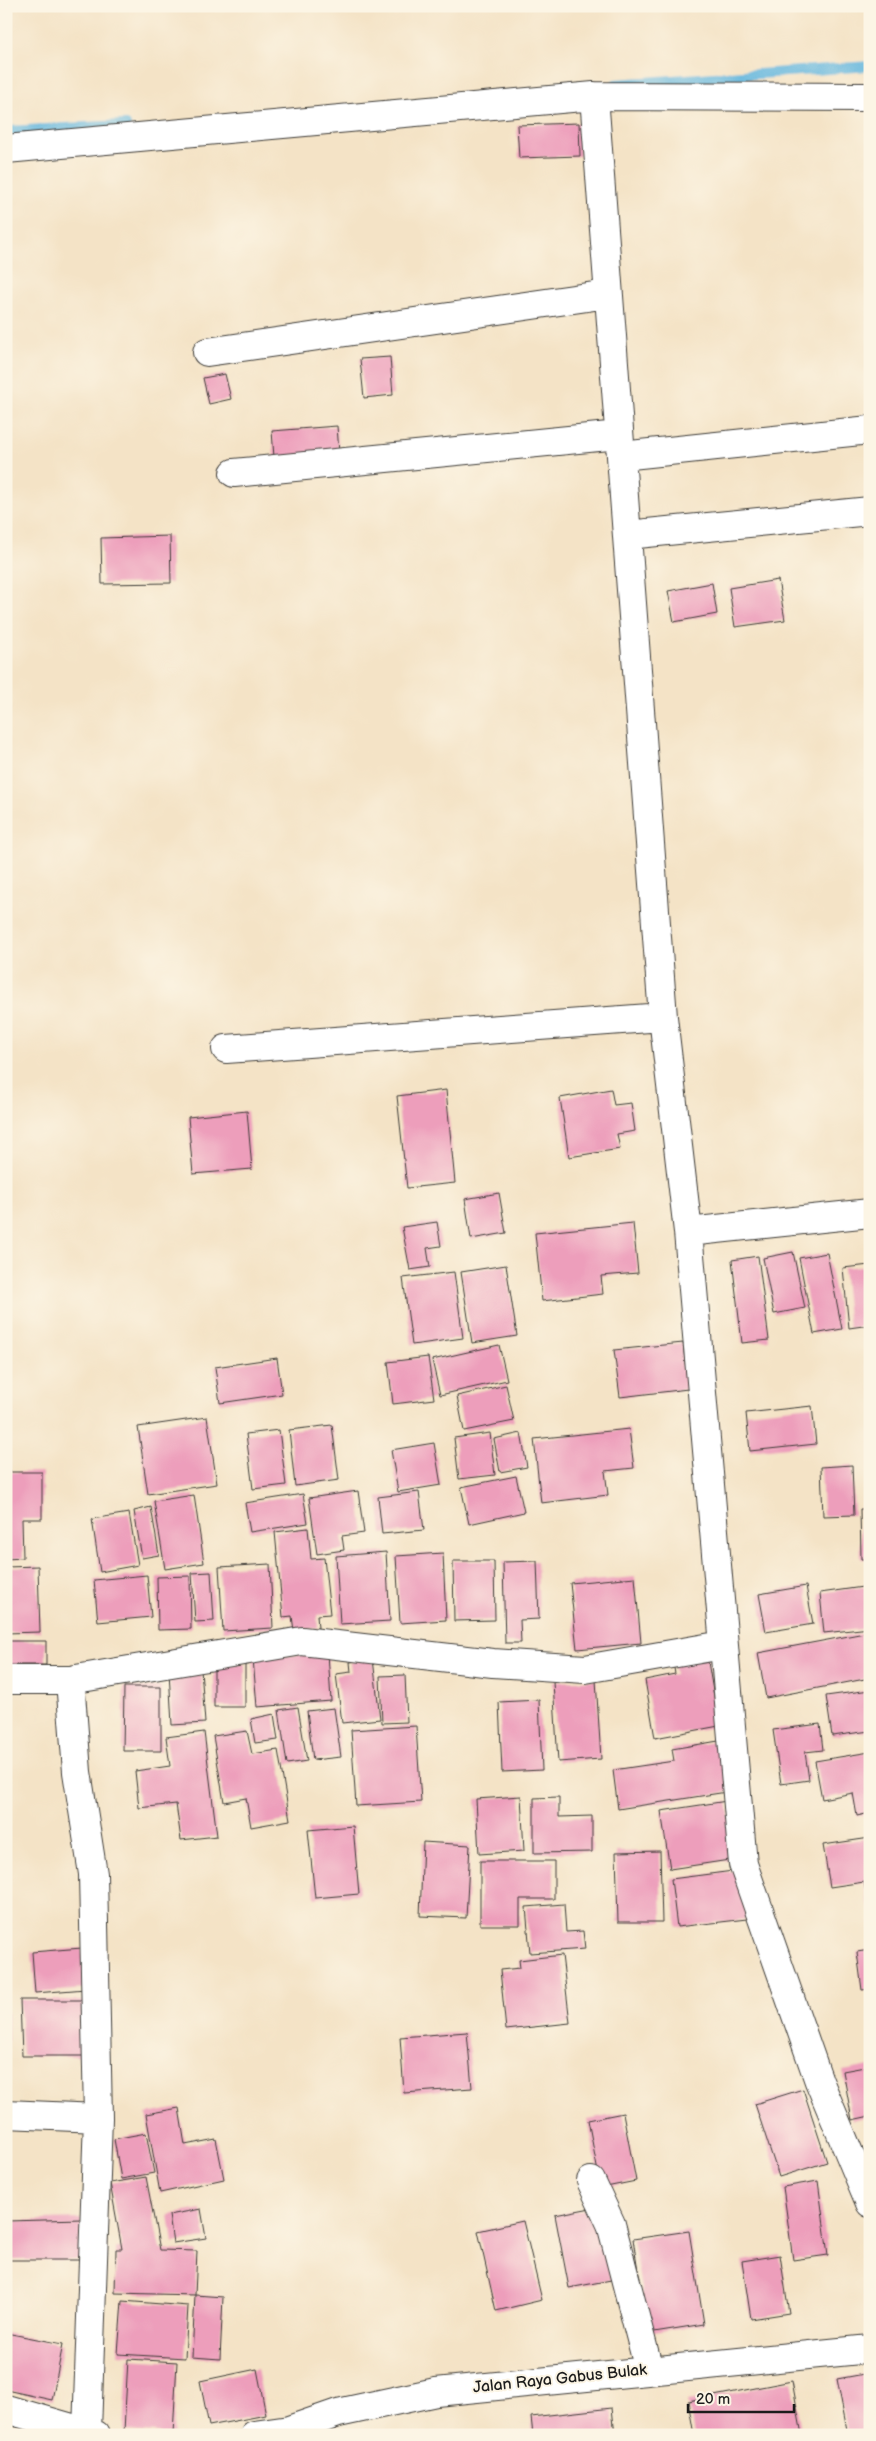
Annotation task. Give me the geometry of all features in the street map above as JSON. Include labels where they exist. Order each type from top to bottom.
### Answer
[{"type":"street","points":[[6,148],[594,96],[870,97]]},
{"type":"street","points":[[594,96],[663,1017],[688,1232],[743,1864],[819,2081],[870,2203]]},
{"type":"street","points":[[207,352],[608,294]]},
{"type":"street","points":[[234,473],[620,445],[870,430]]},
{"type":"street","points":[[627,536],[870,511]]},
{"type":"street","points":[[226,1049],[663,1017]]},
{"type":"street","points":[[688,1232],[870,1213]]},
{"type":"street","points":[[6,1680],[70,1680],[302,1641],[493,1663],[585,1669],[723,1646]]},
{"type":"street","points":[[6,2409],[92,2433],[98,2118],[93,1874],[77,1772],[70,1680]]},
{"type":"street","points":[[6,2114],[98,2118]]},
{"type":"street","points":[[591,2181],[611,2224],[649,2370]]},
{"type":"street","name":"Jalan Raya Gabus Bulak","points":[[254,2435],[289,2432],[338,2413],[436,2392],[870,2349]]},
{"type":"building","points":[[579,123],[580,156],[519,158],[517,125]]},
{"type":"building","points":[[390,357],[393,395],[364,398],[360,359]]},
{"type":"building","points":[[225,374],[231,399],[209,404],[203,378]]},
{"type":"building","points":[[337,426],[339,453],[274,457],[272,431]]},
{"type":"building","points":[[170,536],[171,583],[102,584],[101,538]]},
{"type":"building","points":[[778,580],[785,620],[735,627],[729,588]]},
{"type":"building","points":[[712,583],[717,614],[674,622],[668,591]]},
{"type":"building","points":[[611,1089],[614,1105],[631,1103],[635,1131],[617,1134],[620,1149],[569,1157],[560,1098]]},
{"type":"building","points":[[446,1090],[455,1183],[407,1188],[397,1096]]},
{"type":"building","points":[[247,1111],[252,1169],[193,1174],[188,1117]]},
{"type":"building","points":[[499,1193],[506,1233],[471,1239],[465,1199]]},
{"type":"building","points":[[437,1222],[441,1246],[427,1248],[430,1267],[410,1270],[402,1227]]},
{"type":"building","points":[[633,1223],[638,1273],[601,1276],[603,1294],[542,1301],[535,1233]]},
{"type":"building","points":[[793,1252],[805,1308],[774,1314],[763,1258]]},
{"type":"building","points":[[827,1253],[842,1329],[814,1334],[799,1258]]},
{"type":"building","points":[[758,1256],[769,1340],[742,1343],[732,1260]]},
{"type":"building","points":[[506,1265],[517,1336],[472,1343],[461,1272]]},
{"type":"building","points":[[870,1265],[870,1325],[849,1328],[843,1268]]},
{"type":"building","points":[[454,1272],[463,1338],[412,1345],[403,1278]]},
{"type":"building","points":[[683,1343],[688,1389],[620,1397],[614,1350]]},
{"type":"building","points":[[499,1345],[507,1380],[440,1395],[432,1360]]},
{"type":"building","points":[[428,1357],[434,1399],[393,1404],[388,1362]]},
{"type":"building","points":[[277,1358],[282,1394],[220,1403],[215,1367]]},
{"type":"building","points":[[506,1385],[514,1421],[464,1431],[457,1396]]},
{"type":"building","points":[[812,1406],[816,1444],[750,1451],[746,1413]]},
{"type":"building","points":[[207,1417],[217,1484],[148,1494],[138,1427]]},
{"type":"building","points":[[332,1425],[339,1480],[295,1486],[289,1430]]},
{"type":"building","points":[[629,1429],[634,1468],[605,1471],[608,1495],[541,1503],[534,1439]]},
{"type":"building","points":[[279,1430],[286,1485],[253,1489],[246,1434]]},
{"type":"building","points":[[490,1433],[495,1475],[459,1479],[454,1438]]},
{"type":"building","points":[[521,1433],[527,1467],[500,1472],[494,1439]]},
{"type":"building","points":[[434,1443],[441,1485],[398,1492],[391,1450]]},
{"type":"building","points":[[852,1465],[854,1515],[823,1516],[821,1467]]},
{"type":"building","points":[[6,1472],[42,1472],[42,1519],[22,1519],[23,1558],[6,1559]]},
{"type":"building","points":[[516,1476],[524,1512],[469,1524],[461,1487]]},
{"type":"building","points":[[358,1491],[364,1533],[342,1536],[344,1550],[317,1554],[309,1498]]},
{"type":"building","points":[[419,1492],[424,1530],[382,1534],[378,1497]]},
{"type":"building","points":[[303,1494],[308,1523],[250,1532],[245,1503]]},
{"type":"building","points":[[194,1495],[204,1563],[165,1569],[154,1501]]},
{"type":"building","points":[[151,1507],[159,1555],[142,1558],[134,1511]]},
{"type":"building","points":[[860,1509],[870,1509],[870,1559],[861,1559]]},
{"type":"building","points":[[129,1513],[138,1565],[100,1572],[92,1519]]},
{"type":"building","points":[[308,1528],[311,1559],[324,1558],[330,1614],[317,1615],[318,1628],[294,1631],[292,1616],[283,1617],[275,1532]]},
{"type":"building","points":[[386,1552],[390,1621],[340,1624],[336,1556]]},
{"type":"building","points":[[443,1553],[446,1620],[400,1623],[396,1556]]},
{"type":"building","points":[[453,1561],[494,1561],[495,1620],[454,1621]]},
{"type":"building","points":[[537,1561],[539,1619],[520,1620],[521,1643],[505,1643],[503,1562]]},
{"type":"building","points":[[270,1564],[273,1628],[223,1631],[219,1567]]},
{"type":"building","points":[[38,1566],[40,1632],[6,1633],[6,1567]]},
{"type":"building","points":[[211,1572],[214,1621],[195,1622],[192,1573]]},
{"type":"building","points":[[147,1575],[151,1617],[98,1622],[94,1580]]},
{"type":"building","points":[[190,1576],[191,1629],[158,1630],[157,1577]]},
{"type":"building","points":[[635,1577],[641,1643],[577,1649],[570,1583]]},
{"type":"building","points":[[806,1586],[813,1624],[766,1632],[759,1594]]},
{"type":"building","points":[[870,1586],[870,1628],[824,1633],[820,1593]]},
{"type":"building","points":[[870,1632],[870,1678],[766,1698],[758,1653]]},
{"type":"building","points":[[6,1641],[46,1641],[46,1665],[6,1665]]},
{"type":"building","points":[[328,1653],[331,1701],[257,1707],[253,1658]]},
{"type":"building","points":[[707,1656],[719,1726],[655,1738],[645,1680],[675,1674],[673,1662]]},
{"type":"building","points":[[373,1659],[380,1719],[342,1723],[336,1674],[351,1672],[350,1662]]},
{"type":"building","points":[[245,1664],[245,1707],[214,1707],[214,1665]]},
{"type":"building","points":[[201,1669],[205,1723],[172,1725],[169,1671]]},
{"type":"building","points":[[405,1675],[407,1722],[382,1723],[380,1676]]},
{"type":"building","points":[[596,1680],[601,1759],[558,1762],[553,1682]]},
{"type":"building","points":[[124,1687],[161,1687],[161,1751],[123,1751]]},
{"type":"building","points":[[870,1690],[870,1731],[832,1736],[826,1696]]},
{"type":"building","points":[[539,1700],[542,1770],[502,1772],[499,1702]]},
{"type":"building","points":[[298,1707],[307,1761],[287,1764],[279,1710]]},
{"type":"building","points":[[334,1708],[341,1757],[313,1760],[307,1711]]},
{"type":"building","points":[[274,1714],[278,1740],[255,1743],[251,1719]]},
{"type":"building","points":[[820,1724],[823,1750],[805,1752],[809,1780],[781,1784],[773,1730]]},
{"type":"building","points":[[416,1726],[421,1802],[356,1806],[351,1730]]},
{"type":"building","points":[[247,1731],[252,1754],[278,1750],[290,1820],[251,1827],[246,1798],[224,1802],[213,1736]]},
{"type":"building","points":[[204,1732],[217,1836],[181,1840],[176,1804],[139,1808],[135,1771],[170,1766],[166,1737]]},
{"type":"building","points":[[724,1740],[733,1791],[618,1809],[613,1770],[674,1761],[672,1749]]},
{"type":"building","points":[[870,1752],[870,1813],[857,1816],[853,1793],[822,1799],[815,1761]]},
{"type":"building","points":[[521,1796],[524,1851],[479,1854],[476,1799]]},
{"type":"building","points":[[559,1797],[559,1817],[592,1816],[592,1852],[534,1853],[534,1798]]},
{"type":"building","points":[[727,1801],[736,1859],[670,1869],[661,1811]]},
{"type":"building","points":[[353,1826],[359,1894],[315,1898],[308,1830]]},
{"type":"building","points":[[870,1838],[869,1907],[864,1882],[830,1887],[823,1845]]},
{"type":"building","points":[[423,1842],[470,1845],[466,1918],[420,1916]]},
{"type":"building","points":[[660,1851],[662,1922],[618,1922],[616,1852]]},
{"type":"building","points":[[480,1861],[554,1861],[554,1899],[520,1899],[520,1925],[480,1925]]},
{"type":"building","points":[[741,1870],[747,1919],[677,1927],[671,1879]]},
{"type":"building","points":[[564,1904],[566,1932],[583,1931],[585,1949],[530,1953],[526,1907]]},
{"type":"building","points":[[82,1948],[86,1989],[35,1993],[32,1952]]},
{"type":"building","points":[[870,1950],[870,1989],[862,1990],[857,1952]]},
{"type":"building","points":[[562,1955],[570,2023],[506,2030],[500,1970],[520,1968],[519,1960]]},
{"type":"building","points":[[20,2000],[85,2000],[87,2056],[22,2056]]},
{"type":"building","points":[[6,2013],[8,2013],[8,2081],[6,2081]]},
{"type":"building","points":[[467,2032],[472,2088],[404,2093],[400,2037]]},
{"type":"building","points":[[870,2066],[870,2116],[852,2120],[843,2071]]},
{"type":"building","points":[[803,2089],[827,2162],[779,2177],[755,2104]]},
{"type":"building","points":[[179,2108],[185,2145],[216,2139],[224,2179],[160,2193],[146,2114]]},
{"type":"building","points":[[623,2113],[636,2181],[601,2188],[588,2120]]},
{"type":"building","points":[[146,2133],[154,2173],[121,2179],[114,2139]]},
{"type":"building","points":[[146,2177],[160,2250],[197,2251],[195,2295],[115,2293],[116,2249],[122,2249],[110,2183]]},
{"type":"building","points":[[818,2181],[828,2255],[793,2260],[783,2187]]},
{"type":"building","points":[[596,2207],[611,2280],[569,2288],[555,2215]]},
{"type":"building","points":[[201,2209],[206,2238],[173,2243],[169,2215]]},
{"type":"building","points":[[81,2219],[82,2260],[8,2260],[7,2221]]},
{"type":"building","points":[[523,2221],[542,2300],[496,2311],[478,2231]]},
{"type":"building","points":[[689,2231],[704,2324],[648,2333],[633,2239]]},
{"type":"building","points":[[780,2255],[789,2313],[751,2319],[742,2261]]},
{"type":"building","points":[[195,2295],[223,2297],[220,2359],[192,2357]]},
{"type":"building","points":[[122,2301],[188,2306],[185,2358],[118,2354]]},
{"type":"building","points":[[6,2333],[63,2344],[52,2400],[6,2390]]},
{"type":"building","points":[[128,2359],[177,2362],[173,2434],[124,2431]]},
{"type":"building","points":[[257,2369],[266,2415],[209,2426],[200,2381]]},
{"type":"building","points":[[870,2373],[870,2435],[848,2435],[837,2379]]},
{"type":"building","points":[[792,2381],[802,2435],[694,2435],[688,2401]]},
{"type":"building","points":[[612,2408],[615,2435],[533,2435],[531,2417]]},
{"type":"waterway","points":[[616,84],[870,66]]},
{"type":"waterway","points":[[6,131],[126,125]]}]
